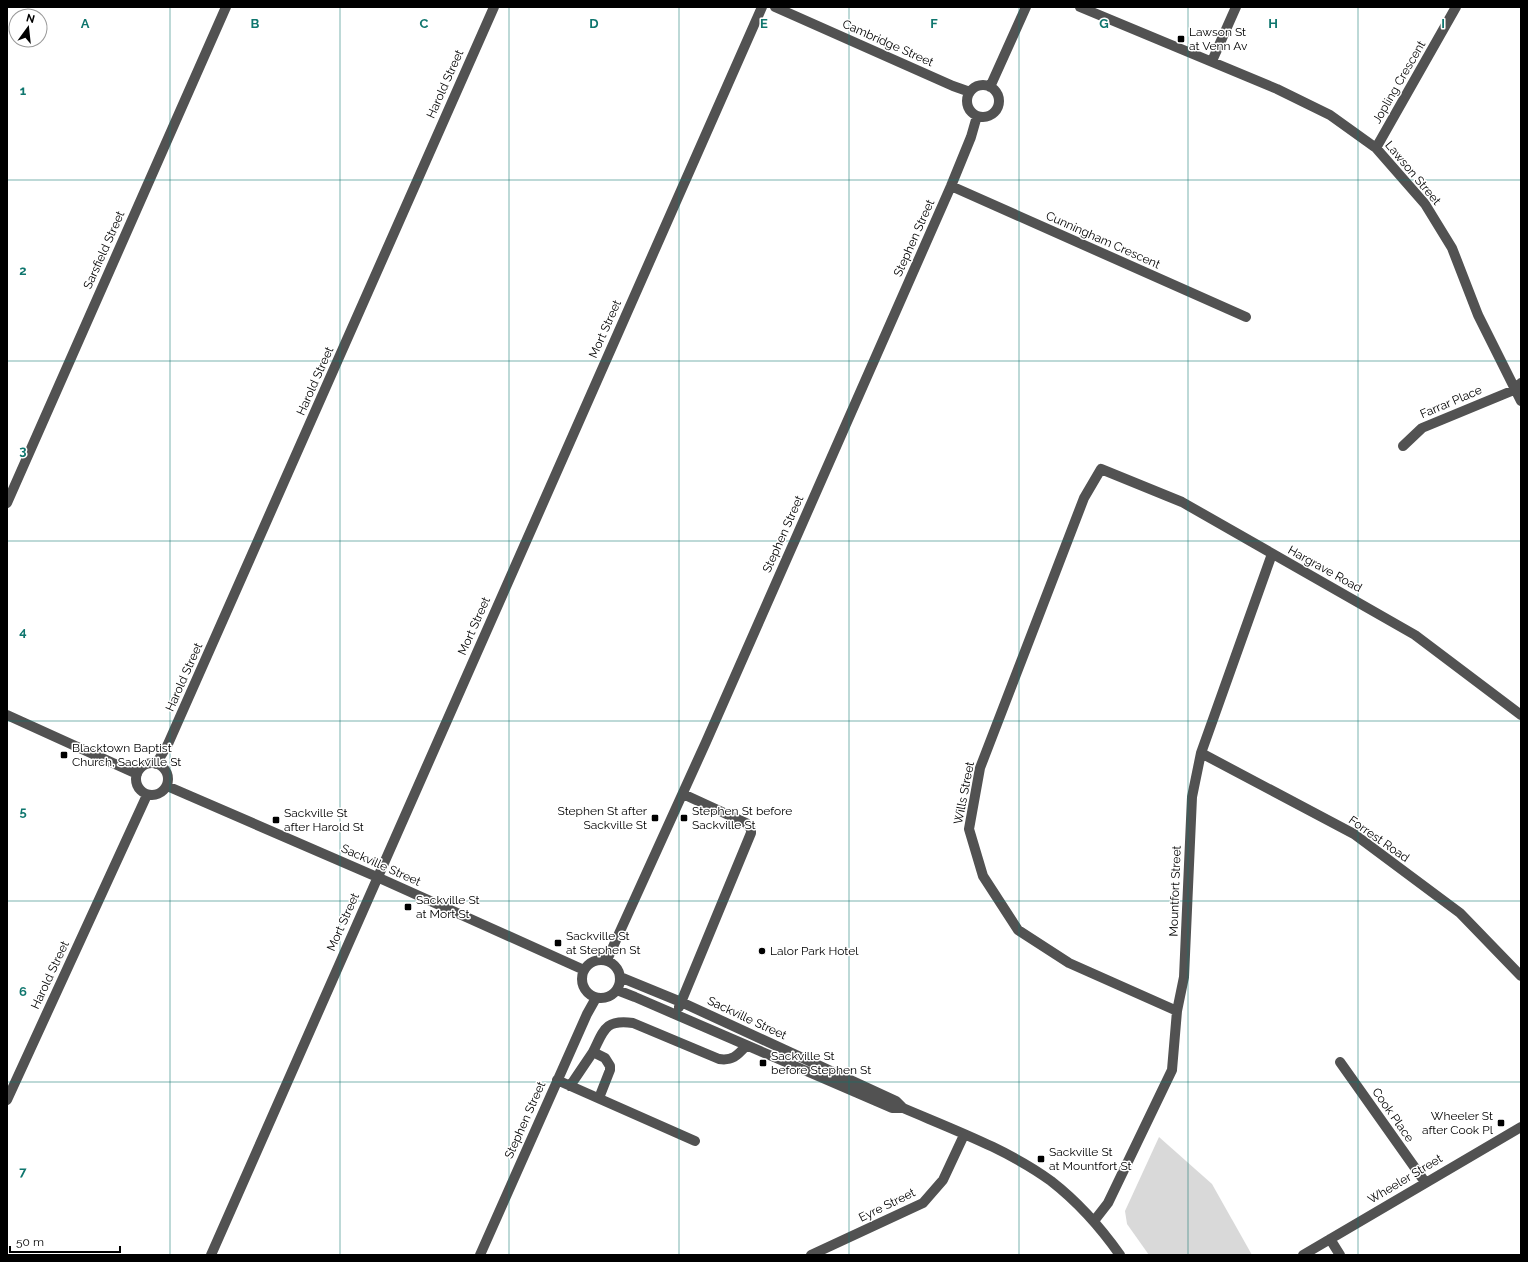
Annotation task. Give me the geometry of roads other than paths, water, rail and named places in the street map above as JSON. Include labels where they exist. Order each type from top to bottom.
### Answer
[{"type":"street","name":"Sarsfield Street","points":[[7,503],[226,7]]},
{"type":"street","name":"Harold Street","points":[[156,764],[168,744],[494,7]]},
{"type":"street","name":"Mort Street","points":[[211,1255],[762,7]]},
{"type":"street","name":"Cambridge Street","points":[[774,7],[953,86],[970,92]]},
{"type":"street","points":[[990,88],[1026,7]]},
{"type":"street","name":"Lawson Street","points":[[1080,7],[1277,89],[1330,115],[1376,148],[1424,204],[1452,248],[1478,315],[1518,386],[1521,401]]},
{"type":"street","points":[[1212,61],[1236,7]]},
{"type":"street","name":"Jopling Crescent","points":[[1376,148],[1456,7]]},
{"type":"street","points":[[980,86],[990,88],[996,93],[999,97],[998,107],[992,115],[987,117],[973,114],[968,106],[968,97],[970,92],[980,86]]},
{"type":"street","name":"Stephen Street","points":[[607,960],[683,794],[951,186],[971,137],[977,116]]},
{"type":"street","name":"Cunningham Crescent","points":[[951,186],[1246,317]]},
{"type":"street","name":"Farrar Place","points":[[1403,446],[1422,428],[1518,386]]},
{"type":"street","name":"Hargrave Road","points":[[1102,469],[1182,502],[1415,635],[1521,716]]},
{"type":"street","name":"Wills Street","points":[[1102,469],[1084,498],[980,768],[969,829],[983,876],[1018,930],[1069,963],[1177,1011]]},
{"type":"street","name":"Mountfort Street","points":[[1094,1221],[1108,1203],[1172,1070],[1177,1011],[1184,977],[1192,797],[1201,753],[1272,554]]},
{"type":"street","points":[[7,715],[136,774]]},
{"type":"street","name":"Forrest Road","points":[[1201,753],[1354,834],[1460,913],[1521,976]]},
{"type":"street","points":[[151,763],[156,764],[167,773],[167,786],[160,793],[152,796],[147,795],[138,789],[135,779],[136,774],[142,766],[151,763]]},
{"type":"street","name":"Sackville Street","points":[[167,786],[378,877],[584,970]]},
{"type":"street","points":[[676,1014],[751,833],[751,829],[746,823],[683,794]]},
{"type":"street","name":"Harold Street","points":[[7,1100],[147,795]]},
{"type":"street","points":[[602,959],[607,960],[616,967],[620,977],[620,984],[617,990],[608,997],[596,998],[586,992],[583,987],[582,981],[584,970],[591,962],[602,959]]},
{"type":"street","name":"Sackville Street","points":[[620,977],[681,1002],[896,1101],[903,1108],[1016,1159],[1062,1190],[1094,1221],[1120,1255]]},
{"type":"street","name":"Sackville Street","points":[[617,990],[676,1014],[746,1046],[892,1108],[903,1108]]},
{"type":"street","name":"Stephen Street","points":[[480,1255],[557,1080],[587,1014],[596,998]]},
{"type":"street","points":[[570,1086],[593,1052],[605,1029],[612,1023],[633,1023],[719,1059],[732,1059],[737,1056],[746,1046]]},
{"type":"street","points":[[593,1052],[605,1058],[610,1066],[610,1070],[599,1098]]},
{"type":"street","name":"Cook Place","points":[[1340,1062],[1426,1182]]},
{"type":"street","points":[[557,1080],[695,1141]]},
{"type":"street","name":"Wheeler Street","points":[[1303,1255],[1521,1127]]},
{"type":"street","name":"Eyre Street","points":[[811,1255],[923,1203],[943,1180],[964,1135]]},
{"type":"street","points":[[1330,1239],[1340,1255]]},
{"type":"place","name":"Lawson St at Venn Av","points":[[1181,39]]},
{"type":"place","name":"Blacktown Baptist Church, Sackville St","points":[[64,755]]},
{"type":"place","name":"Stephen St after Sackville St","points":[[655,818]]},
{"type":"place","name":"Stephen St before Sackville St","points":[[684,818]]},
{"type":"place","name":"Sackville St after Harold St","points":[[276,820]]},
{"type":"place","name":"Sackville St at Mort St","points":[[408,907]]},
{"type":"place","name":"Sackville St at Stephen St","points":[[558,943]]},
{"type":"place","name":"Lalor Park Hotel","points":[[762,951]]},
{"type":"place","name":"Sackville St before Stephen St","points":[[763,1063]]},
{"type":"place","name":"Wheeler St after Cook Pl","points":[[1501,1123]]},
{"type":"place","name":"Sackville St at Mountfort St","points":[[1041,1159]]}]
